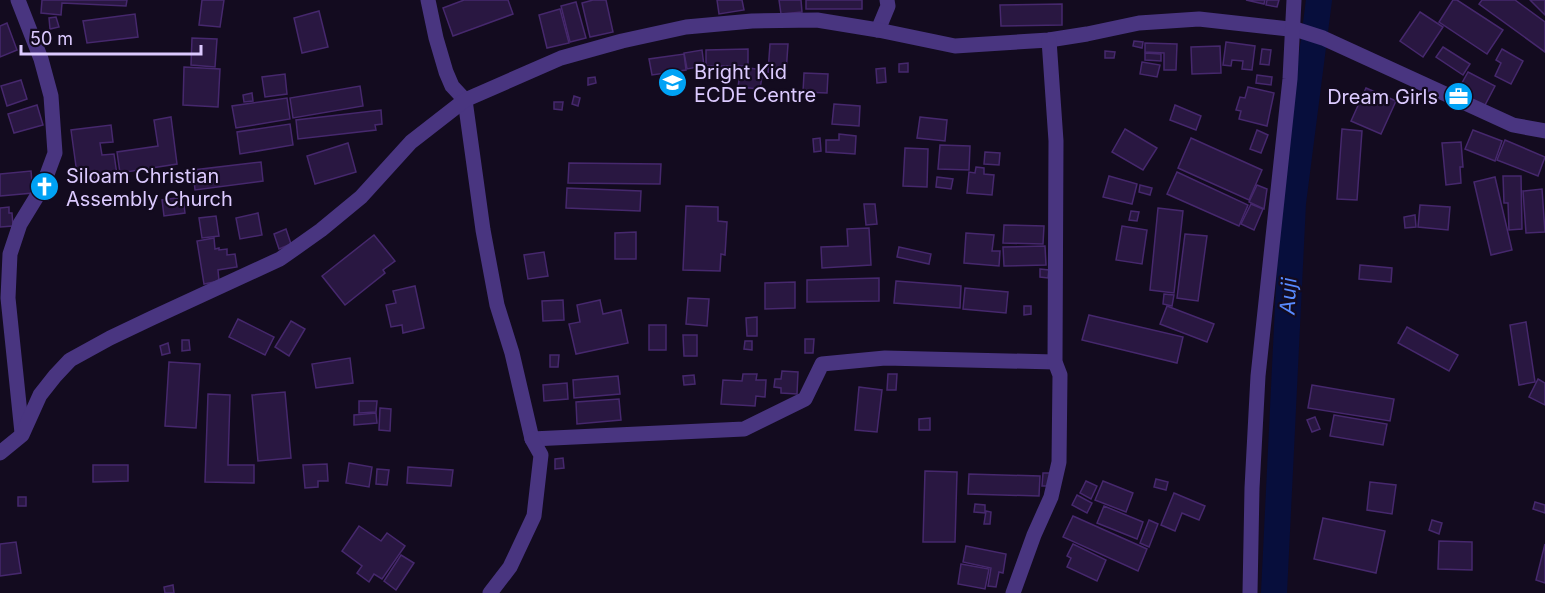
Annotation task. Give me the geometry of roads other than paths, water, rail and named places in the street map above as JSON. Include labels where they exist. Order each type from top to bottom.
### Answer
[{"type":"street","points":[[18,0],[41,59],[51,96],[55,153],[42,188],[20,224],[10,254],[8,298],[22,435]]},
{"type":"street","points":[[428,0],[446,72],[452,86],[465,100],[496,305],[512,353],[532,439],[541,455],[534,516],[510,567],[490,593]]},
{"type":"street","points":[[878,30],[888,6],[887,0]]},
{"type":"street","points":[[1250,593],[1252,488],[1258,376],[1295,30],[1294,0]]},
{"type":"street","points":[[0,453],[22,435],[40,395],[70,360],[141,322],[280,259],[321,230],[361,197],[411,142],[465,100],[561,58],[622,41],[686,27],[752,21],[816,20],[955,46],[1049,40],[1139,23],[1199,18],[1295,30],[1323,38],[1513,125],[1545,131]]},
{"type":"street","points":[[1013,593],[1034,535],[1051,497],[1059,462],[1060,375],[1055,362],[1056,141],[1049,40]]},
{"type":"street","points":[[532,439],[744,429],[805,399],[822,364],[885,358],[1055,362]]},
{"type":"waterway","name":"Auji","points":[[1274,593],[1293,203],[1319,0]]},
{"type":"place","name":"Bright Kid ECDE Centre","points":[[673,83]]},
{"type":"place","name":"Dream Girls","points":[[1459,97]]},
{"type":"place","name":"Siloam Christian Assembly Church","points":[[45,187]]}]
